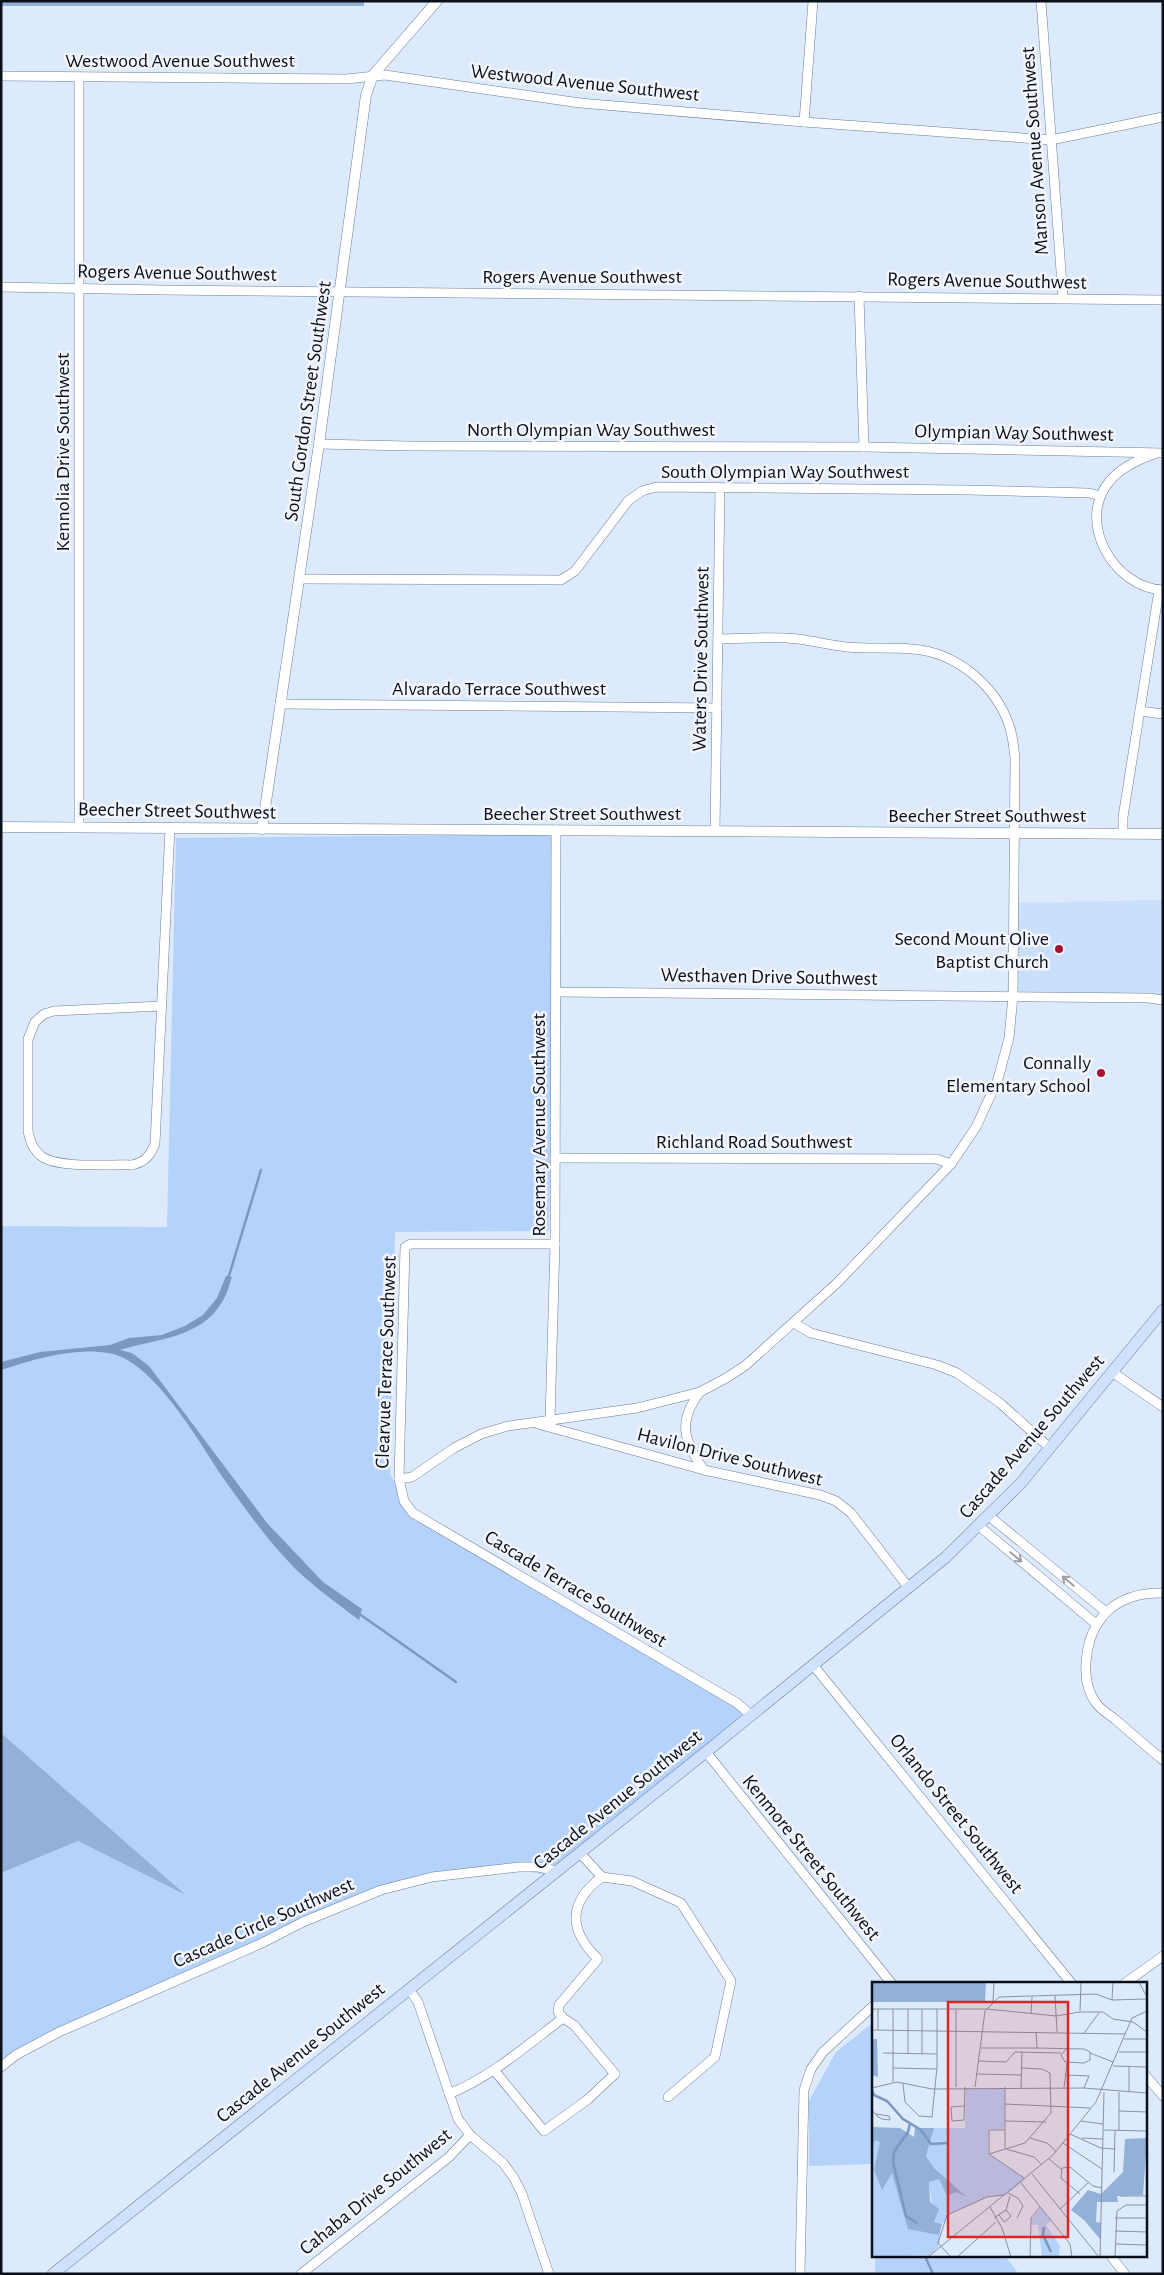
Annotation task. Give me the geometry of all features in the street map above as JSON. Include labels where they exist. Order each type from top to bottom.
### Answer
[{"type":"main road","name":"Cascade Avenue Southwest","points":[[52,2274],[910,1588],[989,1516],[1050,1448],[1163,1310]]},
{"type":"street","name":"South Gordon Street Southwest","points":[[262,829],[319,444],[366,95],[372,75],[437,1]]},
{"type":"street","points":[[804,122],[813,1]]},
{"type":"street","name":"Manson Avenue Southwest","points":[[1041,1],[1063,298]]},
{"type":"street","name":"Westwood Avenue Southwest","points":[[1,76],[346,79],[385,75],[580,103],[1051,140],[1163,117]]},
{"type":"street","name":"Kennolia Drive Southwest","points":[[80,77],[80,826]]},
{"type":"street","name":"Rogers Avenue Southwest","points":[[1,287],[1163,300]]},
{"type":"street","points":[[858,296],[864,447]]},
{"type":"street","name":"North Olympian Way Southwest","points":[[319,444],[864,447]]},
{"type":"street","name":"Olympian Way Southwest","points":[[864,447],[1160,453]]},
{"type":"street","points":[[1123,833],[1123,817],[1161,590],[1146,587],[1132,581],[1121,572],[1112,561],[1102,542],[1097,528],[1097,512],[1101,496],[1108,483],[1120,471],[1160,453]]},
{"type":"street","name":"South Olympian Way Southwest","points":[[299,579],[561,580],[575,571],[628,501],[642,491],[656,487],[968,490],[1089,493],[1101,496]]},
{"type":"street","name":"Waters Drive Southwest","points":[[715,831],[720,488]]},
{"type":"street","points":[[399,1479],[412,1477],[454,1448],[481,1434],[508,1426],[637,1408],[700,1392],[746,1365],[837,1283],[951,1164],[976,1127],[998,1079],[1009,1038],[1013,996],[1015,758],[1010,729],[992,693],[978,678],[962,666],[939,655],[914,649],[847,647],[796,639],[718,639]]},
{"type":"street","name":"Alvarado Terrace Southwest","points":[[280,704],[717,708]]},
{"type":"street","points":[[1140,711],[1163,714]]},
{"type":"street","name":"Beecher Street Southwest","points":[[1,826],[1163,834]]},
{"type":"street","points":[[162,1006],[54,1011],[44,1014],[35,1022],[28,1039],[28,1131],[31,1144],[40,1155],[57,1162],[132,1165],[142,1163],[150,1156],[155,1144],[162,1006],[170,828]]},
{"type":"street","name":"Rosemary Avenue Southwest","points":[[550,1420],[555,1244],[556,830]]},
{"type":"street","name":"Westhaven Drive Southwest","points":[[556,992],[1013,996],[1149,998],[1163,1000]]},
{"type":"street","name":"Richland Road Southwest","points":[[555,1158],[938,1159],[951,1164]]},
{"type":"street","name":"Clearvue Terrace Southwest","points":[[399,1479],[405,1247],[411,1244],[555,1244]]},
{"type":"street","points":[[794,1323],[812,1333],[937,1365],[958,1373],[1000,1403],[1050,1448]]},
{"type":"street","points":[[1112,1372],[1163,1407]]},
{"type":"street","points":[[700,1392],[688,1411],[685,1431],[690,1451],[704,1470]]},
{"type":"street","name":"Havilon Drive Southwest","points":[[534,1422],[704,1470],[820,1495],[836,1501],[851,1513],[910,1588]]},
{"type":"street","name":"Cascade Terrace Southwest","points":[[399,1479],[404,1501],[413,1513],[737,1703],[751,1715]]},
{"type":"street","points":[[989,1516],[1106,1612]]},
{"type":"street","points":[[979,1526],[1096,1624]]},
{"type":"street","points":[[1163,1592],[1145,1592],[1124,1599],[1106,1612],[1096,1624],[1087,1646],[1086,1674],[1088,1690],[1096,1704],[1163,1760]]},
{"type":"street","name":"Orlando Street Southwest","points":[[814,1665],[1070,1982]]},
{"type":"street","name":"Kenmore Street Southwest","points":[[706,1752],[890,1982]]},
{"type":"street","points":[[580,1853],[602,1877],[632,1881],[681,1903],[731,1981],[715,2057],[668,2097]]},
{"type":"street","name":"Cascade Circle Southwest","points":[[1,2068],[16,2055],[59,2032],[260,1944],[303,1922],[381,1890],[432,1877],[519,1867],[538,1867],[557,1871]]},
{"type":"street","points":[[494,2070],[544,2131],[580,2105],[614,2074],[574,2025],[563,2018],[558,2012],[559,2005],[598,1959],[588,1949],[580,1936],[575,1920],[576,1909],[580,1901],[594,1883],[602,1877]]},
{"type":"street","points":[[1127,1982],[1163,1956]]},
{"type":"street","points":[[409,1989],[418,2002],[458,2119],[470,2135],[503,2163],[514,2178],[522,2194],[549,2274]]},
{"type":"street","points":[[800,2274],[802,2108],[804,2090],[811,2069],[823,2052],[872,2007]]},
{"type":"street","points":[[449,2094],[466,2087],[494,2070],[563,2018]]},
{"type":"street","points":[[1146,2076],[1163,2096]]},
{"type":"street","name":"Cahaba Drive Southwest","points":[[301,2274],[449,2157],[470,2135]]},
{"type":"street","points":[[1113,2258],[1125,2274]]},
{"type":"shaded area","points":[[1,1],[364,1],[364,6],[1,6]]},
{"type":"shaded area","points":[[554,834],[549,1231],[395,1232],[390,1474],[415,1516],[756,1713],[548,1875],[518,1870],[411,1880],[348,1904],[29,2049],[1,2073],[1,1873],[78,1841],[184,1893],[1,1733],[1,1226],[167,1227],[176,838]]},
{"type":"shaded area","points":[[1163,900],[1163,997],[1007,992],[1013,903]]},
{"type":"shaded area","points":[[226,1276],[232,1277],[225,1296],[213,1314],[203,1323],[177,1335],[120,1350],[132,1353],[149,1366],[267,1523],[323,1582],[362,1609],[359,1620],[312,1584],[287,1560],[240,1502],[190,1427],[160,1388],[143,1371],[126,1359],[109,1353],[68,1353],[40,1358],[1,1370],[1,1362],[40,1352],[110,1345],[129,1338],[162,1335],[185,1326],[203,1315],[217,1298]]},
{"type":"shaded area","points":[[1,1733],[186,1895],[78,1841],[1,1873]]},
{"type":"shaded area","points":[[872,2024],[872,2164],[809,2166],[809,2101],[836,2052]]},
{"type":"shaded area","points":[[875,2258],[1007,2258],[1019,2274],[875,2274]]},
{"type":"waterway","points":[[228,1279],[261,1170]]},
{"type":"waterway","points":[[358,1613],[456,1682]]},
{"type":"waterway","points":[[926,2258],[933,2274]]},
{"type":"place","name":"Second Mount Olive Baptist Church","points":[[1059,949]]},
{"type":"place","name":"Connally Elementary School","points":[[1101,1073]]}]
